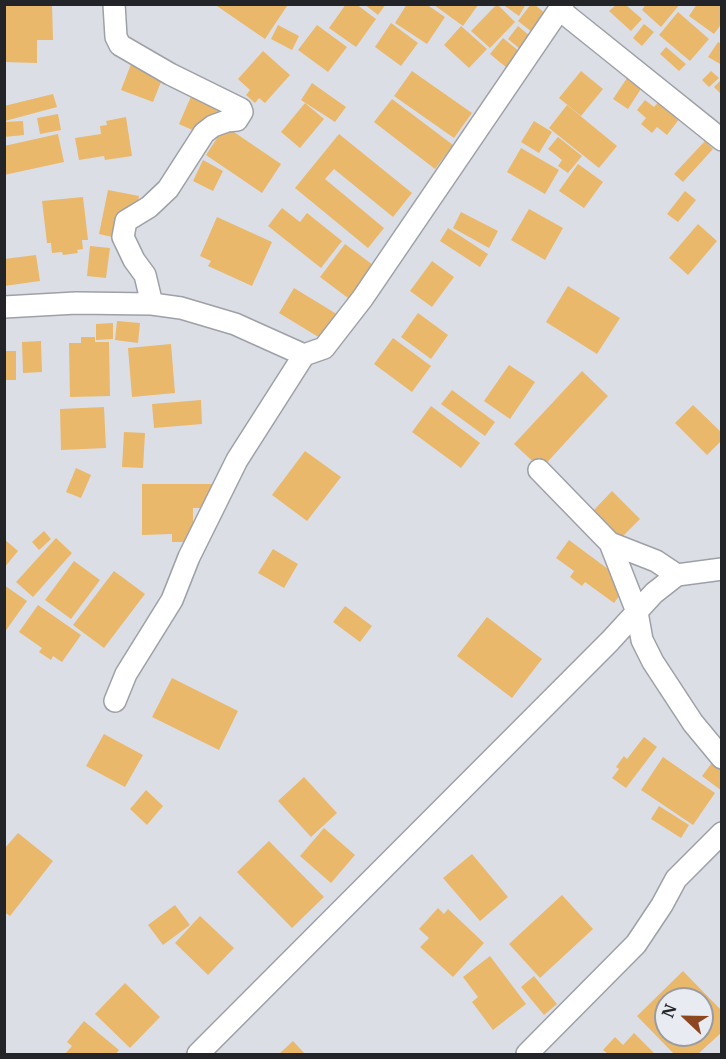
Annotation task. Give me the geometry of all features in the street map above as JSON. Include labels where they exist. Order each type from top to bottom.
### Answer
[{"type":"street","points":[[114,4],[116,37],[120,45],[170,74],[241,109],[242,112],[237,120],[220,123],[204,133],[168,189],[149,207],[126,221],[123,237],[134,260],[145,275],[153,304]]},
{"type":"street","points":[[116,701],[126,674],[172,600],[189,557],[237,460],[304,355],[324,348],[362,299],[562,7],[722,140]]},
{"type":"street","points":[[4,307],[76,303],[153,304],[180,308],[235,324],[304,355]]},
{"type":"street","points":[[539,470],[610,543],[637,612],[642,640],[653,662],[693,723],[722,758]]},
{"type":"street","points":[[610,543],[656,561],[677,575]]},
{"type":"street","points":[[198,1054],[654,593],[677,575],[722,569]]},
{"type":"street","points":[[527,1054],[636,944],[676,879],[722,833]]},
{"type":"building","points":[[4,4],[52,4],[53,40],[37,40],[37,63],[4,62]]},
{"type":"building","points":[[214,4],[285,4],[287,6],[265,39]]},
{"type":"building","points":[[346,4],[356,4],[376,19],[356,47],[329,28]]},
{"type":"building","points":[[364,4],[386,4],[378,15]]},
{"type":"building","points":[[407,4],[426,4],[445,17],[427,44],[395,23]]},
{"type":"building","points":[[497,4],[515,22],[490,48],[471,31]]},
{"type":"building","points":[[502,4],[526,4],[519,16]]},
{"type":"building","points":[[531,4],[546,14],[532,32],[518,21]]},
{"type":"building","points":[[646,4],[680,4],[661,27],[642,10]]},
{"type":"building","points":[[697,4],[722,4],[722,23],[714,34],[689,16]]},
{"type":"building","points":[[434,5],[478,5],[463,26]]},
{"type":"building","points":[[616,5],[626,5],[642,19],[631,31],[609,11]]},
{"type":"building","points":[[678,12],[709,39],[690,61],[659,35]]},
{"type":"building","points":[[391,23],[418,43],[401,66],[375,47]]},
{"type":"building","points":[[644,24],[654,32],[642,46],[633,38]]},
{"type":"building","points":[[278,25],[299,36],[292,50],[271,39]]},
{"type":"building","points":[[317,25],[347,47],[328,72],[298,50]]},
{"type":"building","points":[[461,26],[487,49],[469,68],[444,45]]},
{"type":"building","points":[[518,26],[530,36],[520,49],[508,39]]},
{"type":"building","points":[[503,38],[520,52],[507,68],[490,54]]},
{"type":"building","points":[[718,42],[722,44],[722,65],[708,57]]},
{"type":"building","points":[[666,47],[686,64],[679,71],[660,54]]},
{"type":"building","points":[[263,51],[290,75],[265,103],[259,98],[255,103],[246,95],[250,90],[238,79]]},
{"type":"building","points":[[133,59],[165,72],[153,102],[121,90]]},
{"type":"building","points":[[412,71],[472,113],[454,138],[394,96]]},
{"type":"building","points":[[581,71],[603,89],[581,116],[559,98]]},
{"type":"building","points":[[711,71],[719,78],[709,87],[702,80]]},
{"type":"building","points":[[629,75],[644,84],[628,109],[613,99]]},
{"type":"building","points":[[722,79],[722,95],[714,87]]},
{"type":"building","points":[[312,83],[346,107],[335,122],[301,100]]},
{"type":"building","points":[[193,92],[222,105],[208,137],[179,124]]},
{"type":"building","points":[[53,94],[57,107],[5,121],[4,106]]},
{"type":"building","points":[[662,98],[680,118],[667,135],[657,127],[652,133],[641,124],[646,118],[637,110],[645,100],[654,107]]},
{"type":"building","points":[[392,99],[453,145],[435,169],[374,122]]},
{"type":"building","points":[[305,103],[324,119],[300,148],[281,132]]},
{"type":"building","points":[[567,105],[617,146],[599,168],[549,128]]},
{"type":"building","points":[[58,114],[61,130],[40,134],[37,118]]},
{"type":"building","points":[[126,117],[132,156],[105,160],[104,156],[79,160],[75,138],[101,134],[100,126],[107,125],[106,121]]},
{"type":"building","points":[[23,121],[24,135],[4,137],[4,122]]},
{"type":"building","points":[[534,121],[552,132],[539,153],[521,142]]},
{"type":"building","points":[[225,126],[281,164],[262,193],[206,155]]},
{"type":"building","points":[[58,134],[64,162],[4,175],[4,146]]},
{"type":"building","points":[[339,134],[412,193],[393,217],[334,169],[325,179],[384,228],[368,248],[295,188]]},
{"type":"building","points":[[558,137],[582,156],[568,173],[558,166],[562,160],[548,149]]},
{"type":"building","points":[[705,141],[713,149],[683,182],[674,174]]},
{"type":"building","points":[[521,148],[559,170],[545,194],[507,172]]},
{"type":"building","points":[[203,160],[223,171],[213,191],[193,181]]},
{"type":"building","points":[[578,164],[603,182],[584,208],[559,191]]},
{"type":"building","points":[[108,190],[139,196],[130,241],[99,234]]},
{"type":"building","points":[[685,191],[696,200],[678,222],[667,214]]},
{"type":"building","points":[[83,197],[88,240],[82,240],[83,249],[77,250],[78,253],[63,255],[62,252],[52,253],[51,243],[47,243],[42,201]]},
{"type":"building","points":[[282,208],[300,222],[307,213],[342,241],[321,268],[268,226]]},
{"type":"building","points":[[529,209],[563,228],[545,260],[511,240]]},
{"type":"building","points":[[461,212],[498,231],[489,248],[453,228]]},
{"type":"building","points":[[217,217],[272,242],[252,286],[208,266],[211,261],[200,256]]},
{"type":"building","points":[[698,224],[717,241],[688,275],[669,258]]},
{"type":"building","points":[[448,228],[488,254],[480,267],[440,241]]},
{"type":"building","points":[[345,244],[381,271],[356,304],[320,277]]},
{"type":"building","points":[[90,246],[110,248],[106,278],[87,276]]},
{"type":"building","points":[[36,255],[40,281],[4,286],[4,259]]},
{"type":"building","points":[[432,261],[454,277],[432,307],[410,291]]},
{"type":"building","points":[[568,286],[620,318],[597,354],[546,322]]},
{"type":"building","points":[[294,288],[340,316],[325,341],[279,313]]},
{"type":"building","points":[[418,313],[448,335],[431,359],[401,337]]},
{"type":"building","points":[[117,321],[140,323],[138,343],[115,340]]},
{"type":"building","points":[[113,323],[113,339],[96,340],[96,324]]},
{"type":"building","points":[[81,337],[95,337],[95,342],[109,342],[110,396],[70,397],[69,343],[81,343]]},
{"type":"building","points":[[393,338],[431,366],[412,392],[374,364]]},
{"type":"building","points":[[41,341],[42,372],[23,373],[22,342]]},
{"type":"building","points":[[171,344],[175,393],[132,397],[128,348]]},
{"type":"building","points":[[4,351],[16,351],[16,380],[4,380]]},
{"type":"building","points":[[509,365],[535,382],[510,419],[484,401]]},
{"type":"building","points":[[582,371],[608,396],[541,469],[514,444]]},
{"type":"building","points":[[452,390],[495,422],[485,436],[441,404]]},
{"type":"building","points":[[201,400],[202,424],[154,428],[152,404]]},
{"type":"building","points":[[693,405],[722,433],[722,440],[707,455],[675,423]]},
{"type":"building","points":[[431,406],[480,443],[461,468],[412,432]]},
{"type":"building","points":[[104,407],[106,448],[61,450],[60,409]]},
{"type":"building","points":[[124,432],[145,433],[143,468],[122,467]]},
{"type":"building","points":[[305,451],[341,477],[307,521],[272,495]]},
{"type":"building","points":[[76,468],[91,475],[81,498],[66,492]]},
{"type":"building","points":[[142,484],[215,484],[215,508],[193,508],[193,542],[172,542],[172,534],[142,535]]},
{"type":"building","points":[[612,491],[640,519],[620,539],[593,511]]},
{"type":"building","points":[[44,531],[51,539],[39,550],[32,542]]},
{"type":"building","points":[[56,538],[72,553],[33,597],[16,582]]},
{"type":"building","points":[[4,539],[18,551],[4,568]]},
{"type":"building","points":[[569,540],[628,584],[614,603],[585,582],[582,586],[570,577],[574,571],[556,558]]},
{"type":"building","points":[[273,549],[298,564],[284,588],[258,573]]},
{"type":"building","points":[[74,561],[100,580],[71,619],[45,600]]},
{"type":"building","points":[[114,571],[145,594],[104,648],[73,625]]},
{"type":"building","points":[[4,585],[27,601],[4,633]]},
{"type":"building","points":[[38,605],[81,635],[62,662],[53,656],[51,660],[39,652],[42,648],[19,632]]},
{"type":"building","points":[[345,606],[372,626],[360,642],[333,622]]},
{"type":"building","points":[[487,617],[542,659],[512,698],[457,656]]},
{"type":"building","points":[[172,678],[238,711],[219,750],[152,717]]},
{"type":"building","points":[[104,734],[143,755],[125,787],[86,766]]},
{"type":"building","points":[[644,737],[657,747],[626,788],[612,778],[619,769],[616,767],[624,756],[627,759]]},
{"type":"building","points":[[720,752],[722,754],[722,791],[702,776]]},
{"type":"building","points":[[663,757],[715,793],[693,825],[641,790]]},
{"type":"building","points":[[304,777],[337,813],[311,837],[278,801]]},
{"type":"building","points":[[146,790],[163,806],[147,825],[130,809]]},
{"type":"building","points":[[659,806],[689,825],[681,838],[651,819]]},
{"type":"building","points":[[324,828],[355,855],[331,883],[300,856]]},
{"type":"building","points":[[18,833],[53,861],[10,916],[4,912],[4,849]]},
{"type":"building","points":[[269,841],[324,897],[292,928],[237,872]]},
{"type":"building","points":[[472,854],[508,897],[480,921],[443,878]]},
{"type":"building","points":[[562,895],[593,929],[540,978],[509,944]]},
{"type":"building","points":[[175,905],[190,925],[163,945],[148,925]]},
{"type":"building","points":[[438,908],[444,914],[448,909],[484,943],[453,977],[420,947],[429,938],[419,929]]},
{"type":"building","points":[[200,916],[234,948],[208,975],[175,943]]},
{"type":"building","points":[[490,956],[526,1004],[493,1030],[472,1002],[478,997],[463,977]]},
{"type":"building","points":[[683,971],[699,987],[667,987]]},
{"type":"building","points":[[534,976],[557,1004],[544,1015],[521,987]]},
{"type":"building","points":[[125,983],[160,1017],[130,1048],[95,1014]]},
{"type":"building","points":[[654,999],[654,1033],[637,1016]]},
{"type":"building","points":[[714,1003],[722,1011],[722,1032],[714,1039]]},
{"type":"building","points":[[84,1021],[119,1050],[116,1054],[65,1054],[72,1046],[67,1042]]},
{"type":"building","points":[[634,1033],[655,1054],[608,1054],[603,1050],[615,1037],[623,1045]]},
{"type":"building","points":[[293,1041],[305,1054],[279,1054]]},
{"type":"building","points":[[667,1047],[706,1047],[698,1054],[674,1054]]}]
